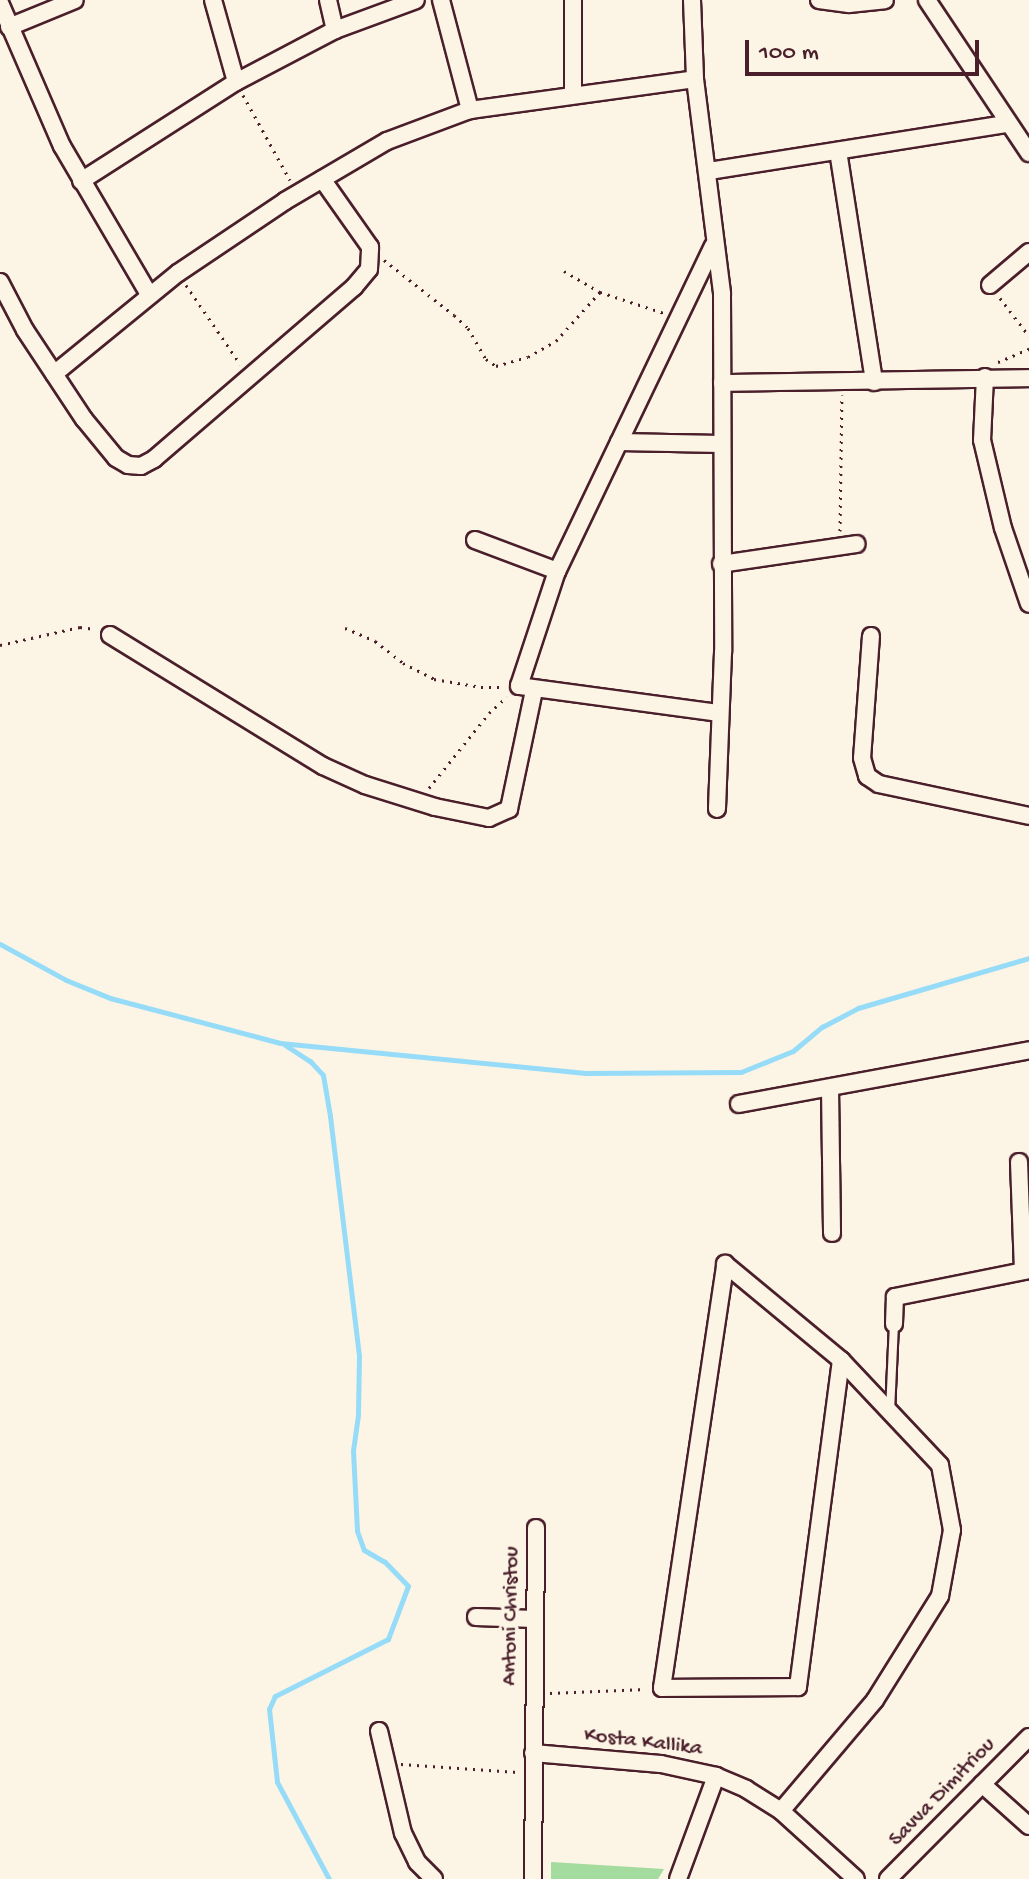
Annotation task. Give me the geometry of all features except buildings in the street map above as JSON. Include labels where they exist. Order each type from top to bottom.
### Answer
[{"type":"street","points":[[9,27],[75,0]]},
{"type":"street","points":[[213,0],[236,82]]},
{"type":"street","points":[[328,0],[335,30]]},
{"type":"street","points":[[81,181],[236,82],[335,30],[416,0]]},
{"type":"street","points":[[441,0],[470,110]]},
{"type":"street","points":[[573,0],[573,95]]},
{"type":"street","points":[[692,0],[695,79],[709,171],[713,246],[722,294],[723,652],[717,809]]},
{"type":"street","points":[[819,0],[849,4],[885,0]]},
{"type":"street","points":[[927,0],[1029,153]]},
{"type":"street","points":[[0,3],[81,181],[149,294]]},
{"type":"street","points":[[54,374],[178,273],[298,193],[387,141],[470,110],[695,79]]},
{"type":"street","points":[[709,171],[1007,124]]},
{"type":"street","points":[[838,151],[869,328],[874,382]]},
{"type":"street","points":[[0,282],[54,374],[116,458],[135,467],[154,459],[354,287],[369,269],[372,254],[322,179]]},
{"type":"street","points":[[110,635],[323,766],[419,802],[489,818],[509,809],[526,688],[557,571],[713,246]]},
{"type":"street","points":[[990,285],[1029,252]]},
{"type":"street","points":[[985,377],[982,440],[1003,528],[1029,604]]},
{"type":"street","points":[[722,383],[1029,378]]},
{"type":"street","points":[[619,442],[721,444]]},
{"type":"street","points":[[475,540],[557,571]]},
{"type":"street","points":[[721,564],[848,546]]},
{"type":"street","points":[[871,636],[862,758],[867,776],[879,784],[1029,816]]},
{"type":"street","points":[[526,688],[719,713]]},
{"type":"street","points":[[739,1104],[1029,1050]]},
{"type":"street","points":[[830,1088],[832,1233]]},
{"type":"street","points":[[894,1324],[895,1297],[1026,1270],[1019,1162]]},
{"type":"street","points":[[781,1811],[875,1700],[940,1596],[952,1530],[940,1465],[841,1360],[725,1264],[662,1688],[798,1687],[841,1360]]},
{"type":"street","name":"Antoni Christou","points":[[533,1879],[536,1528]]},
{"type":"street","points":[[476,1617],[534,1619]]},
{"type":"street","points":[[379,1731],[407,1844],[417,1862],[434,1879]]},
{"type":"street","name":"Savva Dimitriou","points":[[888,1879],[1029,1737]]},
{"type":"street","name":"Kosta Kallika","points":[[533,1753],[661,1764],[716,1776],[746,1789],[781,1811],[856,1879]]},
{"type":"street","points":[[678,1879],[716,1776]]},
{"type":"street","points":[[982,1784],[1029,1826]]},
{"type":"lane","points":[[890,1413],[894,1324]]},
{"type":"path","points":[[236,82],[298,193]]},
{"type":"path","points":[[372,254],[393,266],[454,315],[468,328],[486,359],[496,366],[528,357],[556,341],[600,292]]},
{"type":"path","points":[[564,271],[600,292],[679,318]]},
{"type":"path","points":[[178,273],[249,377]]},
{"type":"path","points":[[990,285],[1029,336]]},
{"type":"path","points":[[842,382],[848,546]]},
{"type":"path","points":[[0,645],[80,627],[110,635]]},
{"type":"path","points":[[345,628],[375,641],[403,663],[434,679],[481,687],[526,688]]},
{"type":"path","points":[[419,802],[489,713],[526,688]]},
{"type":"path","points":[[533,1699],[662,1688]]},
{"type":"path","points":[[386,1763],[533,1773]]},
{"type":"green space","points":[[551,1862],[664,1869],[658,1879],[551,1879]]},
{"type":"waterway","points":[[0,944],[66,980],[110,998],[280,1043],[586,1073],[741,1072],[793,1051],[822,1027],[858,1008],[1029,958]]},
{"type":"waterway","points":[[285,1045],[310,1061],[323,1075],[330,1116],[359,1356],[358,1415],[353,1451],[357,1531],[364,1550],[385,1562],[408,1586],[388,1639],[275,1696],[269,1709],[277,1782],[329,1879]]}]
